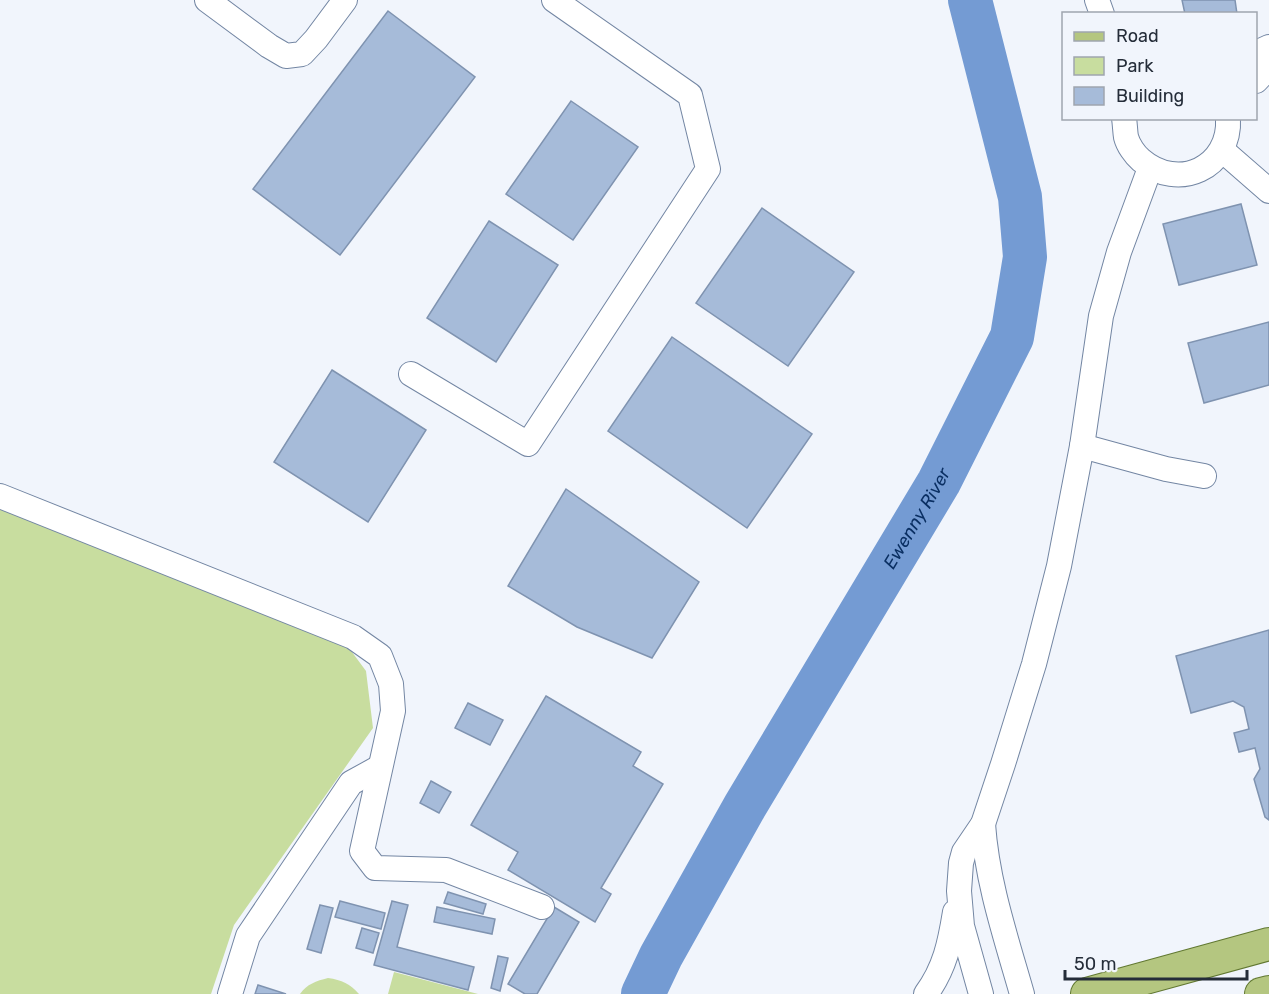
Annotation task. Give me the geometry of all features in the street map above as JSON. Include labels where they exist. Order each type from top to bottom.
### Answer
[{"type":"main road","points":[[1087,994],[1269,945]]},
{"type":"main road","points":[[1261,994],[1269,992]]},
{"type":"street","points":[[207,0],[286,56],[302,54],[345,0]]},
{"type":"street","points":[[411,374],[528,444],[708,169],[690,94],[554,0]]},
{"type":"street","points":[[1257,80],[1269,67]]},
{"type":"street","points":[[1124,120],[1126,138],[1136,156],[1150,168],[1170,175],[1190,174],[1209,165],[1222,150],[1229,130],[1228,120]]},
{"type":"street","points":[[1222,150],[1269,191]]},
{"type":"street","points":[[981,994],[962,926],[959,891],[960,863],[964,852],[983,824],[1034,664],[1059,566],[1082,446],[1101,316],[1119,252],[1150,168]]},
{"type":"street","points":[[1082,446],[1167,469],[1204,476]]},
{"type":"street","points":[[0,496],[353,637],[380,656],[391,684],[393,711],[362,850],[375,868],[446,870],[542,908]]},
{"type":"street","points":[[230,994],[248,936],[351,783],[380,767]]},
{"type":"street","points":[[983,824],[984,844],[995,900],[1022,994]]},
{"type":"street","points":[[926,994],[937,979],[944,963],[959,891]]},
{"type":"green space","points":[[0,508],[349,648],[366,671],[373,728],[234,925],[211,994],[0,994]]},
{"type":"green space","points":[[394,972],[478,994],[388,994]]},
{"type":"green space","points":[[328,978],[345,983],[359,994],[300,994],[312,983]]},
{"type":"building","points":[[1182,0],[1235,0],[1237,12],[1185,12]]},
{"type":"building","points":[[388,11],[475,77],[340,255],[253,189]]},
{"type":"building","points":[[571,101],[638,147],[573,240],[506,194]]},
{"type":"building","points":[[1241,204],[1257,265],[1179,285],[1163,224]]},
{"type":"building","points":[[762,208],[854,272],[788,366],[696,303]]},
{"type":"building","points":[[489,221],[558,265],[496,362],[427,318]]},
{"type":"building","points":[[1269,322],[1269,385],[1204,403],[1188,343]]},
{"type":"building","points":[[672,337],[812,434],[747,528],[608,431]]},
{"type":"building","points":[[332,370],[426,430],[368,522],[274,462]]},
{"type":"building","points":[[566,489],[699,582],[652,658],[577,627],[508,586]]},
{"type":"building","points":[[1269,630],[1269,820],[1265,817],[1254,779],[1260,769],[1255,748],[1239,752],[1234,733],[1249,729],[1244,707],[1233,701],[1191,713],[1176,656]]},
{"type":"building","points":[[546,696],[641,752],[633,766],[663,784],[601,888],[611,894],[595,922],[508,870],[518,852],[471,825]]},
{"type":"building","points":[[468,703],[503,720],[490,745],[455,728]]},
{"type":"building","points":[[431,781],[451,792],[439,813],[420,803]]},
{"type":"building","points":[[448,892],[486,904],[483,914],[444,903]]},
{"type":"building","points":[[340,901],[385,913],[381,929],[335,917]]},
{"type":"building","points":[[392,901],[408,905],[397,947],[474,967],[468,990],[374,965]]},
{"type":"building","points":[[320,905],[333,908],[321,953],[307,949]]},
{"type":"building","points":[[437,907],[495,919],[492,934],[434,922]]},
{"type":"building","points":[[554,907],[579,922],[537,994],[525,994],[508,984]]},
{"type":"building","points":[[362,928],[379,933],[373,953],[356,948]]},
{"type":"building","points":[[498,956],[508,958],[500,991],[491,988]]},
{"type":"building","points":[[258,985],[286,994],[255,994]]},
{"type":"waterway","name":"Ewenny River","points":[[643,994],[661,956],[745,806],[939,482],[1012,337],[1025,257],[1020,197],[970,0]]}]
